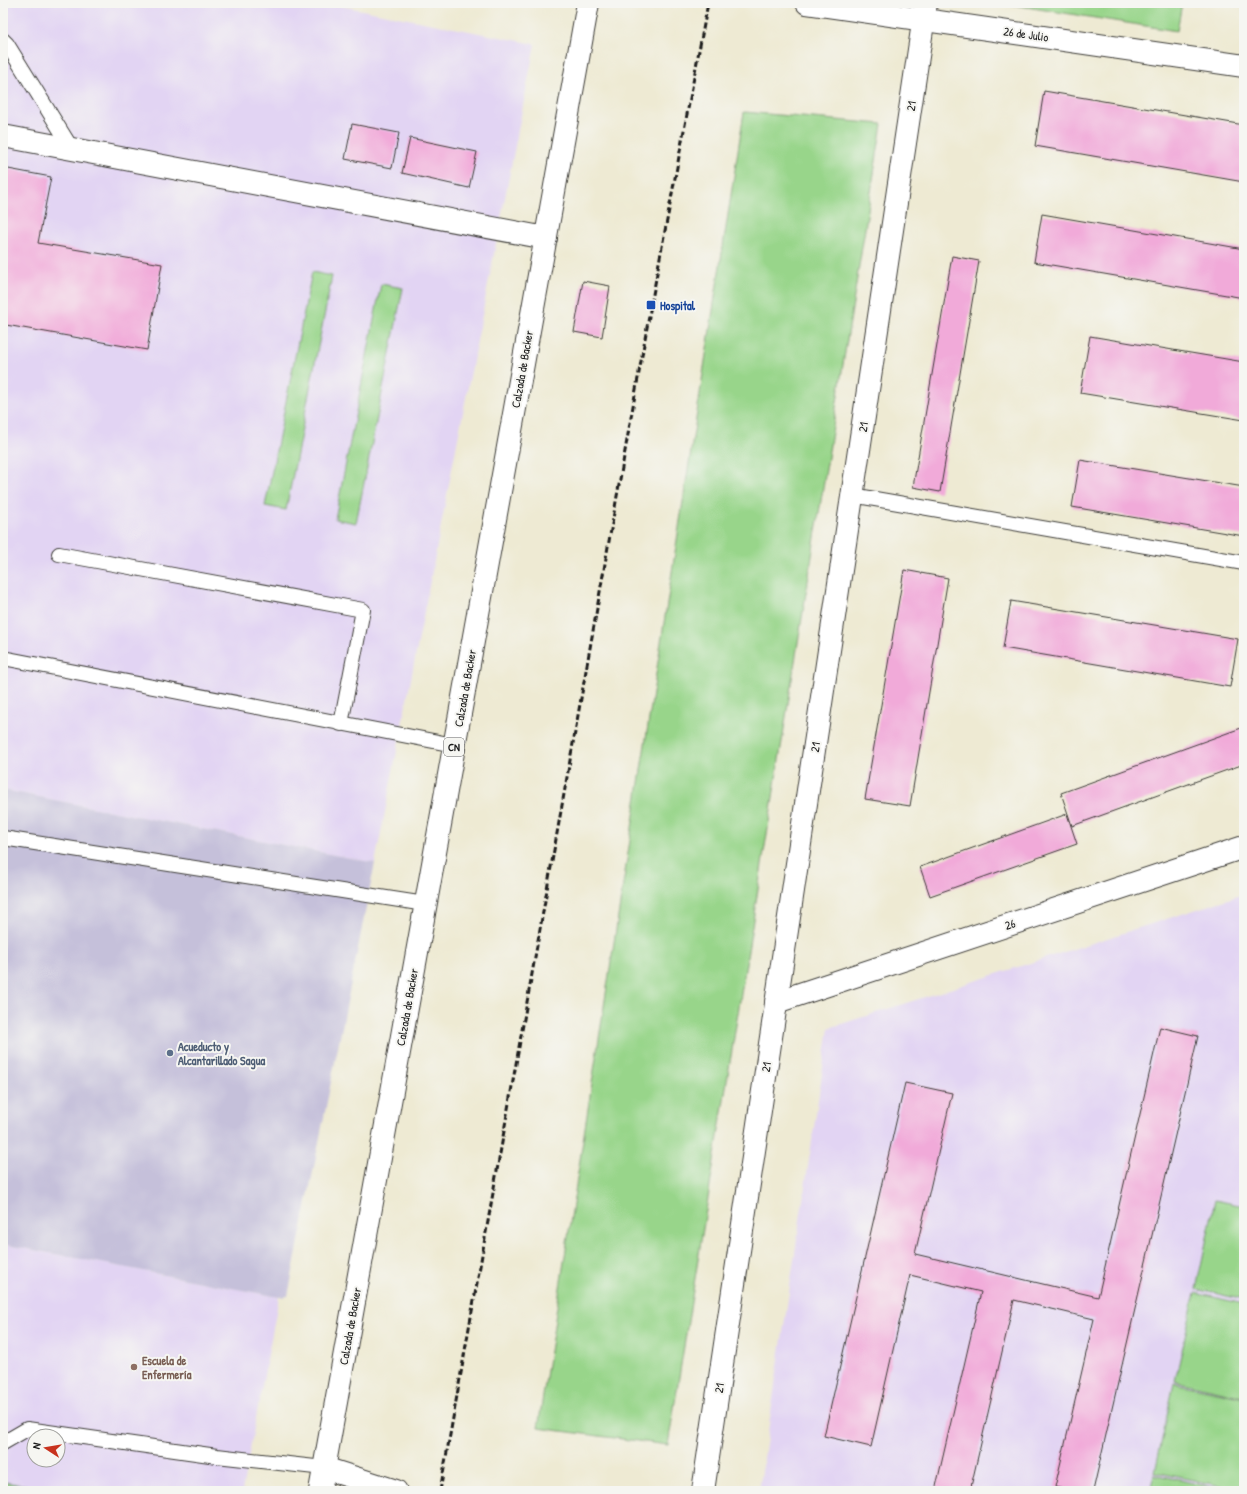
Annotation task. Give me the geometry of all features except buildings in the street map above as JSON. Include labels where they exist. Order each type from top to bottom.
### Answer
[{"type":"street","name":"Calzada de Backer","points":[[320,1491],[588,3]]},
{"type":"street","name":"26 de Julio","points":[[807,3],[925,11],[1244,66]]},
{"type":"street","name":"21","points":[[703,1491],[925,11]]},
{"type":"street","points":[[3,136],[546,238]]},
{"type":"street","name":"26","points":[[776,1002],[1244,847]]},
{"type":"street","points":[[324,1468],[396,1491]]},
{"type":"lane","points":[[3,40],[7,44],[72,149]]},
{"type":"lane","points":[[852,495],[1244,563]]},
{"type":"lane","points":[[59,554],[363,610],[341,724]]},
{"type":"lane","points":[[3,658],[454,745]]},
{"type":"lane","points":[[3,838],[425,904]]},
{"type":"lane","points":[[3,1443],[27,1429],[217,1456],[324,1468]]},
{"type":"shaded area","points":[[3,3],[326,3],[535,44],[375,863],[3,790]]},
{"type":"shaded area","name":"Acueducto y Alcantarillado Sagua","points":[[3,790],[375,863],[288,1296],[279,1297],[3,1244]]},
{"type":"shaded area","points":[[1244,894],[1244,1491],[759,1491],[829,1028]]},
{"type":"shaded area","name":"Escuela de Enfermería","points":[[3,1244],[279,1297],[242,1491],[3,1491]]},
{"type":"green space","points":[[1001,3],[1182,3],[1177,31]]},
{"type":"green space","points":[[744,112],[882,124],[668,1445],[538,1428]]},
{"type":"green space","points":[[312,272],[332,276],[286,510],[265,506]]},
{"type":"green space","points":[[381,284],[403,288],[356,523],[335,519]]},
{"type":"green space","points":[[1215,1200],[1244,1206],[1244,1300],[1196,1289]]},
{"type":"green space","points":[[1195,1293],[1244,1304],[1244,1397],[1175,1381]]},
{"type":"green space","points":[[1174,1383],[1244,1398],[1244,1491],[1155,1472]]},
{"type":"green space","points":[[1154,1474],[1228,1491],[1150,1491]]},
{"type":"green space","points":[[3,1482],[65,1491],[3,1491]]},
{"type":"railway","points":[[440,1491],[651,305],[708,3]]},
{"type":"place","name":"Hospital","points":[[651,305]]},
{"type":"place","name":"Acueducto y Alcantarillado Sagua","points":[[170,1053]]},
{"type":"place","name":"Escuela de Enfermería","points":[[134,1367]]}]
